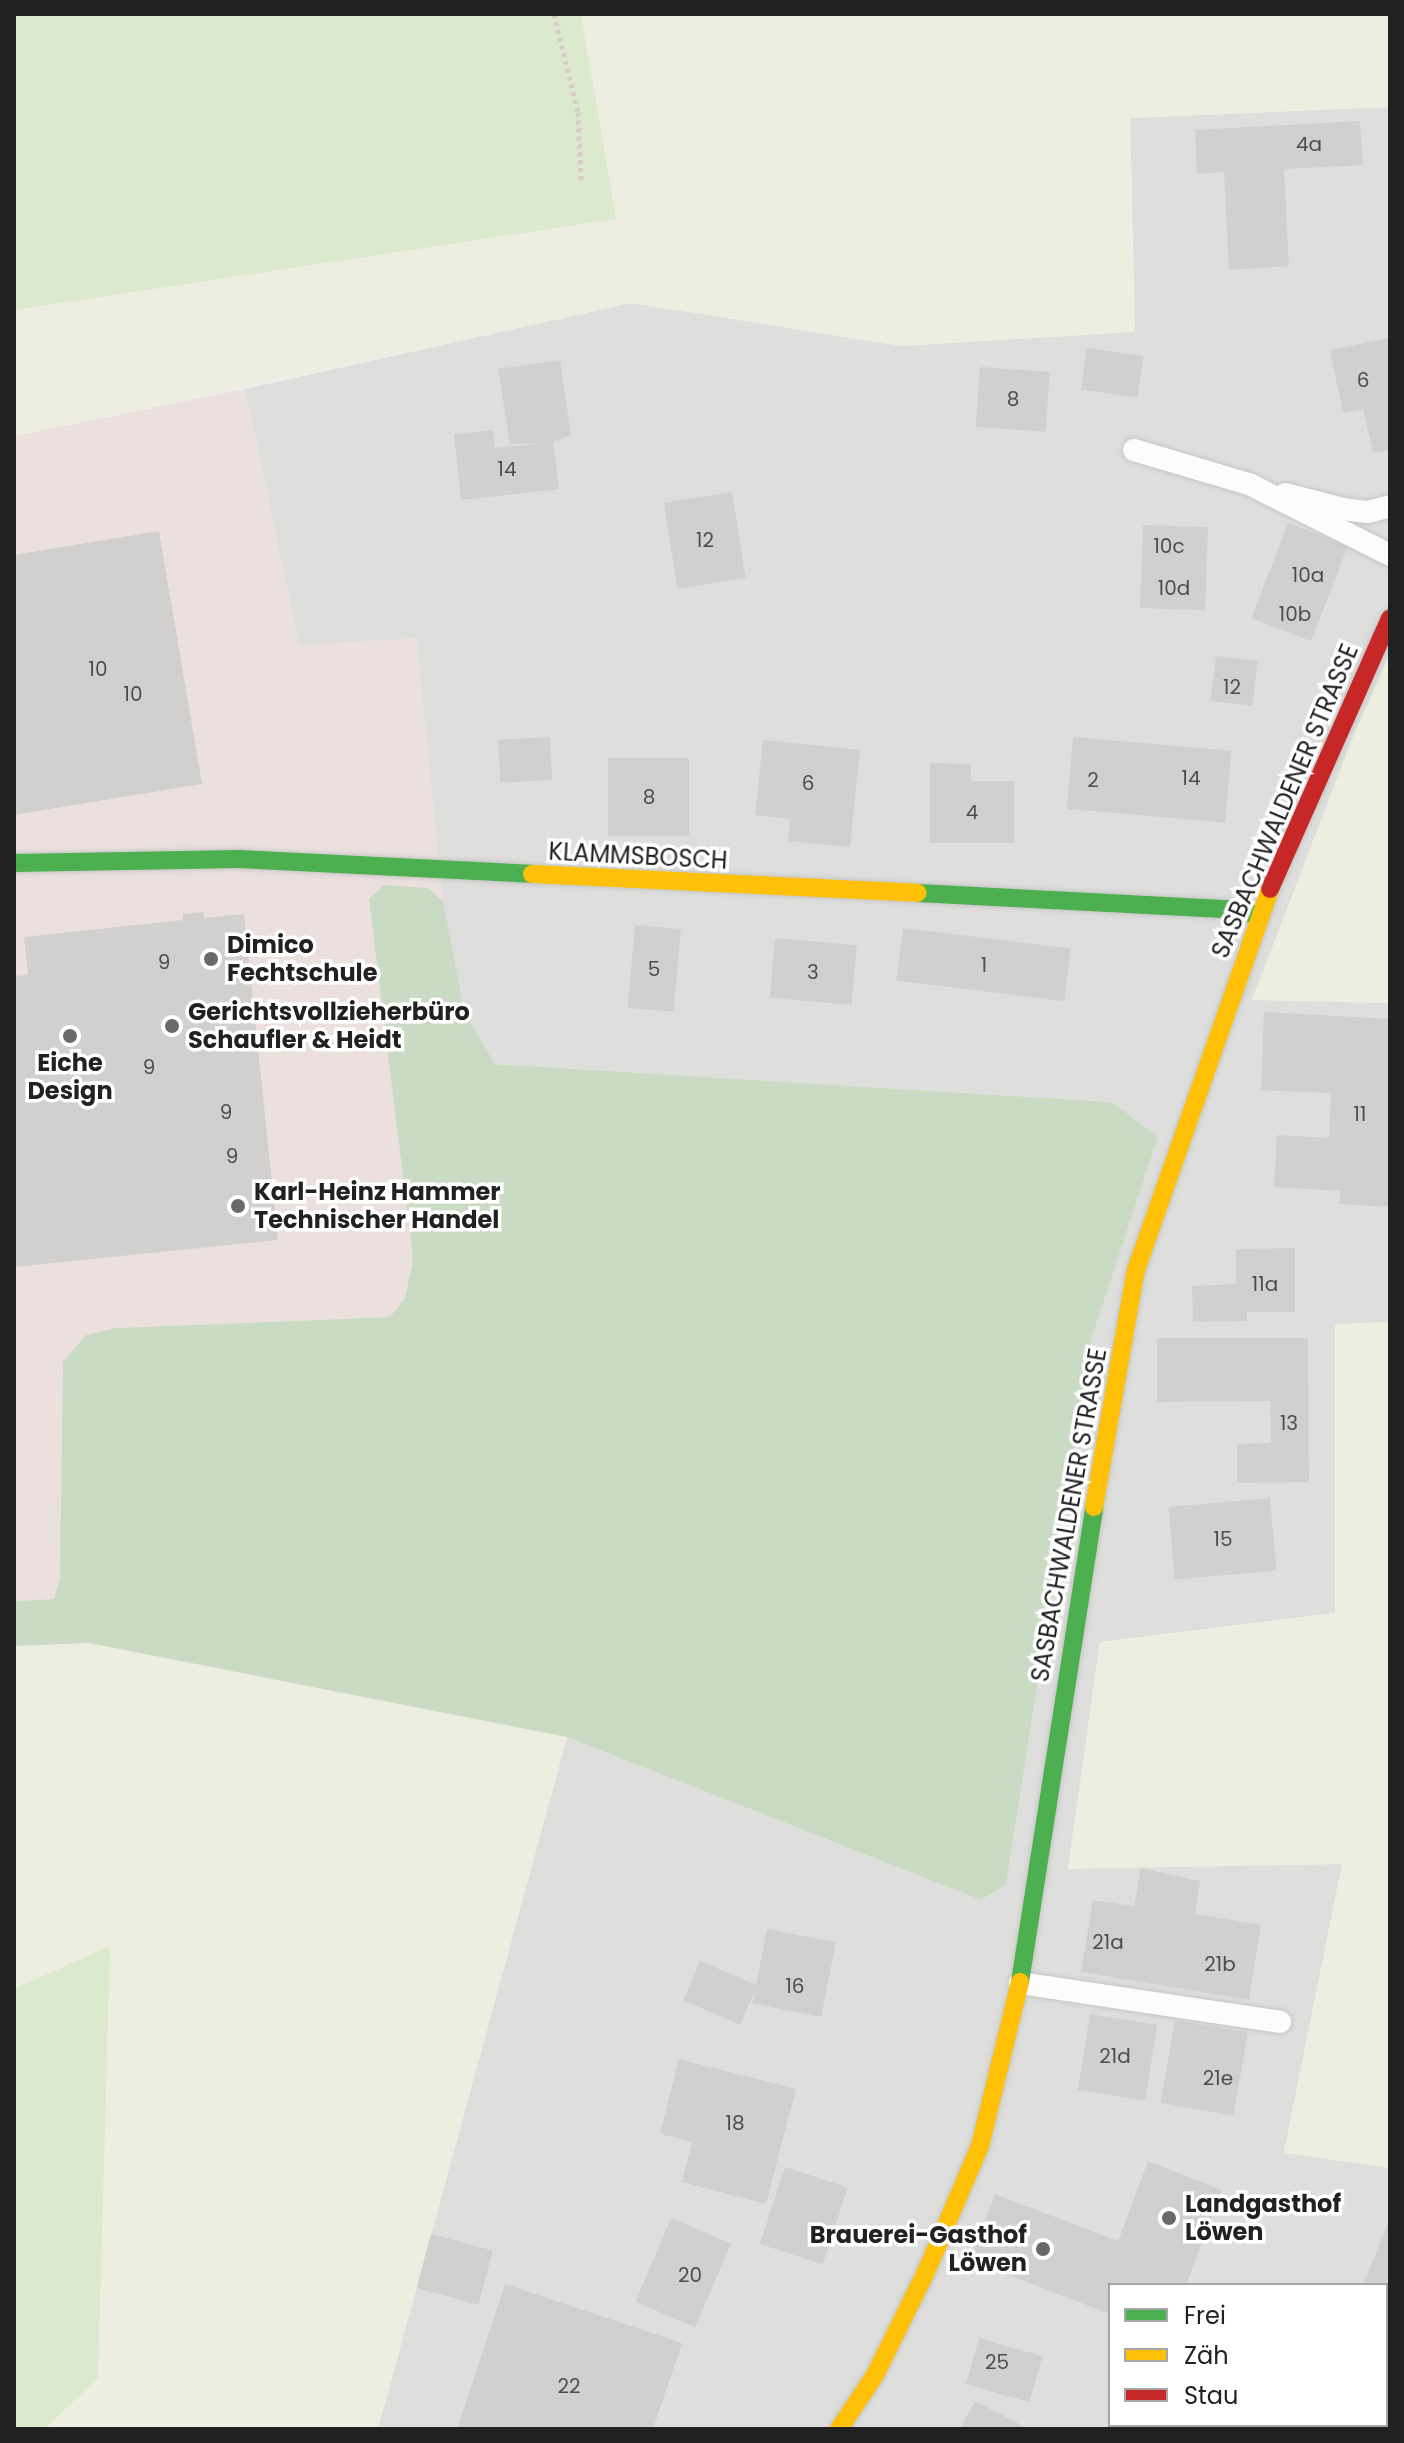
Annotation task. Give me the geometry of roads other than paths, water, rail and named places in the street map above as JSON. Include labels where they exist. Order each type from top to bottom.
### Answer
[{"type":"street","name":"SASBACHWALDENER STRASSE","points":[[839,2429],[875,2375],[955,2210],[980,2146],[1020,1983],[1072,1633],[1136,1270],[1258,915],[1390,618]]},
{"type":"street","name":"KLAMMSBOSCH","points":[[14,863],[239,859],[1228,909],[1258,915]]},
{"type":"lane","points":[[1134,450],[1343,509],[1368,512],[1390,506]]},
{"type":"lane","points":[[1253,486],[1390,555]]},
{"type":"lane","points":[[1020,1983],[1280,2022]]},
{"type":"place","name":"Dimico Fechtschule","points":[[211,959]]},
{"type":"place","name":"Gerichtsvollzieherbüro Schaufler & Heidt","points":[[172,1026]]},
{"type":"place","name":"Eiche Design","points":[[70,1036]]},
{"type":"place","name":"Karl-Heinz Hammer Technischer Handel","points":[[238,1206]]},
{"type":"place","name":"Landgasthof Löwen","points":[[1169,2218]]},
{"type":"place","name":"Brauerei-Gasthof Löwen","points":[[1043,2249]]}]
